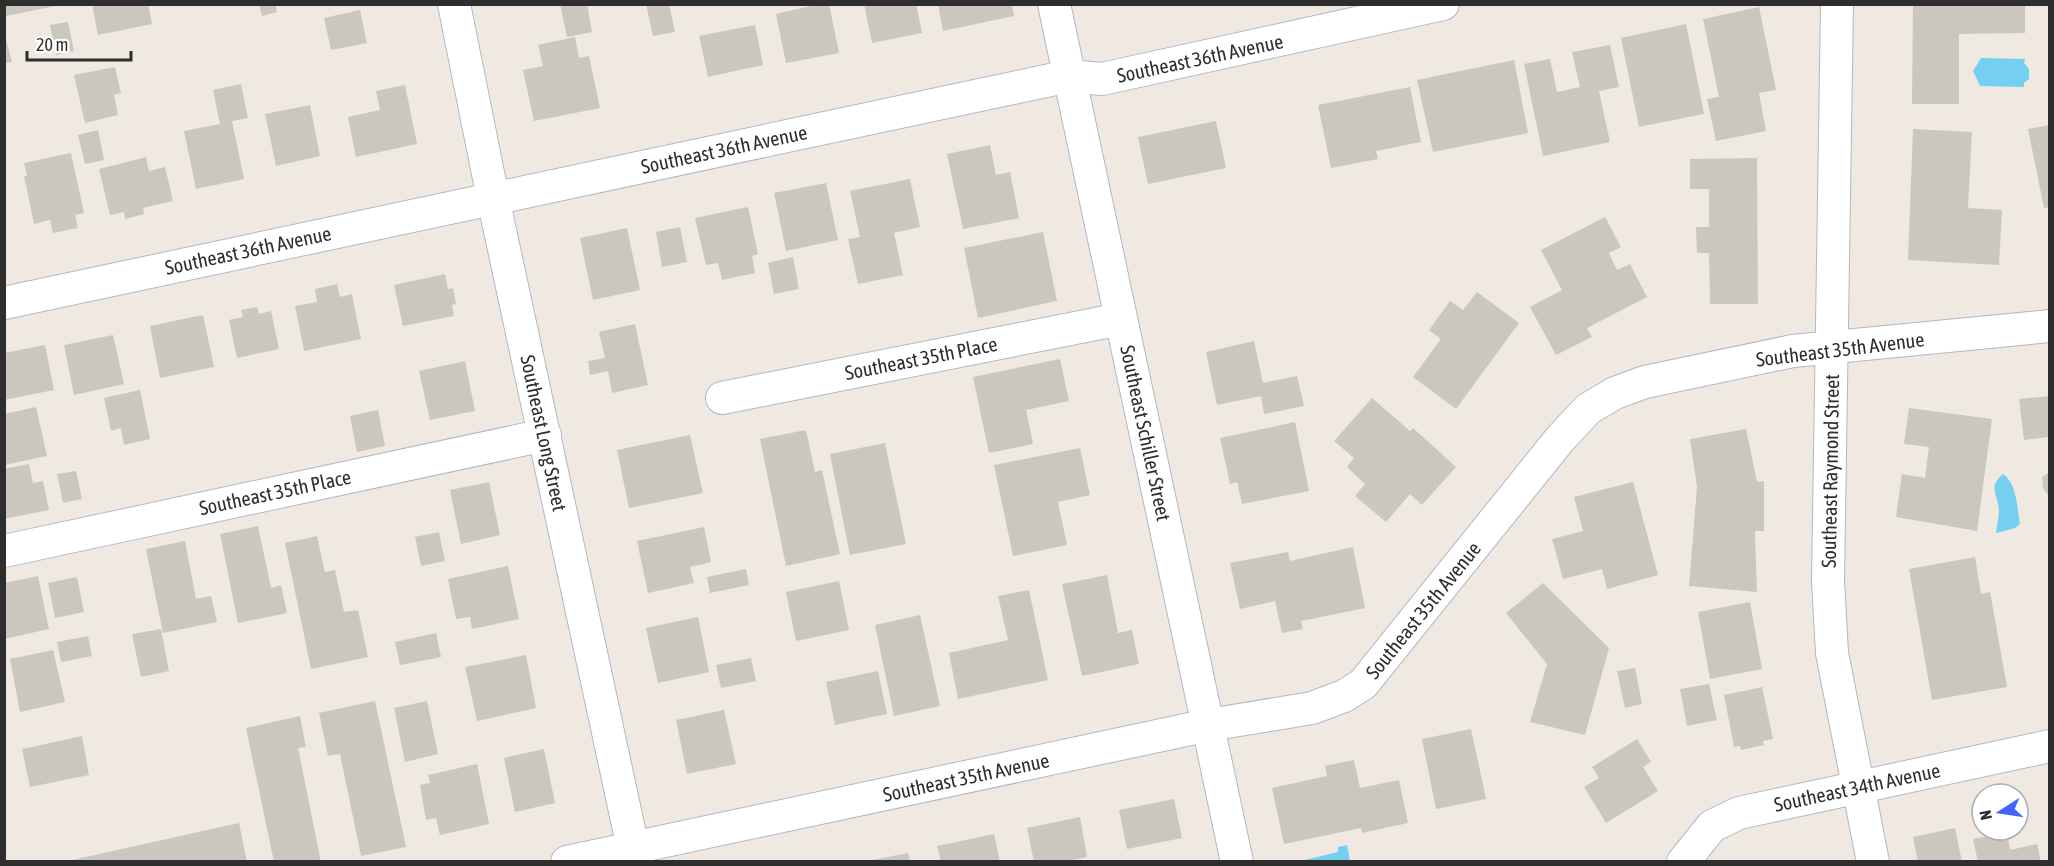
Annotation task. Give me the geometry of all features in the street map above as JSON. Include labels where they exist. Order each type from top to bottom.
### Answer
[{"type":"street","name":"Southeast Long Street","points":[[454,4],[634,855]]},
{"type":"street","name":"Southeast Schiller Street","points":[[1054,4],[1237,861]]},
{"type":"street","name":"Southeast 36th Avenue","points":[[4,303],[1069,76],[1102,79],[1443,4]]},
{"type":"street","name":"Southeast Raymond Street","points":[[1837,4],[1828,581],[1833,653],[1873,861]]},
{"type":"street","name":"Southeast 35th Place","points":[[722,398],[1121,319]]},
{"type":"street","name":"Southeast 35th Avenue","points":[[567,861],[634,855],[1209,725],[1312,708],[1344,696],[1363,684],[1560,438],[1588,409],[1615,393],[1645,382],[1793,351],[2049,326]]},
{"type":"street","name":"Southeast 35th Place","points":[[4,551],[545,435]]},
{"type":"street","name":"Southeast 34th Avenue","points":[[1683,861],[1712,826],[1739,813],[2049,746]]},
{"type":"water","points":[[1981,58],[2025,59],[2024,63],[2029,69],[2029,79],[2024,83],[2024,87],[1980,86],[1973,71]]},
{"type":"water","points":[[2003,474],[2008,478],[2014,490],[2020,524],[2015,528],[1996,533],[1999,509],[1995,487]]},
{"type":"water","points":[[1347,845],[1350,861],[1300,861],[1338,852],[1338,847]]},
{"type":"building","points":[[4,4],[55,4],[55,6],[6,16]]},
{"type":"building","points":[[92,4],[148,4],[152,24],[98,35]]},
{"type":"building","points":[[259,4],[275,4],[277,12],[262,16]]},
{"type":"building","points":[[560,4],[587,4],[592,32],[567,37]]},
{"type":"building","points":[[646,4],[669,4],[675,32],[653,36]]},
{"type":"building","points":[[829,4],[839,53],[786,63],[776,14]]},
{"type":"building","points":[[864,4],[916,4],[922,33],[872,43]]},
{"type":"building","points":[[938,4],[1012,4],[1014,16],[943,31]]},
{"type":"building","points":[[1913,4],[2025,4],[2025,33],[1959,34],[1959,104],[1912,104]]},
{"type":"building","points":[[1759,7],[1776,90],[1759,93],[1766,131],[1716,141],[1707,99],[1719,97],[1703,19]]},
{"type":"building","points":[[360,10],[367,43],[331,50],[324,18]]},
{"type":"building","points":[[68,22],[74,51],[56,55],[50,25]]},
{"type":"building","points":[[1686,24],[1704,114],[1639,127],[1621,38]]},
{"type":"building","points":[[755,25],[763,65],[708,77],[699,36]]},
{"type":"building","points":[[4,32],[12,62],[4,63]]},
{"type":"building","points":[[575,37],[579,58],[589,56],[600,108],[534,121],[523,70],[543,66],[538,45]]},
{"type":"building","points":[[1610,45],[1619,87],[1599,91],[1610,142],[1543,156],[1524,64],[1550,59],[1557,92],[1580,87],[1572,52]]},
{"type":"building","points":[[1514,60],[1528,133],[1433,152],[1417,80]]},
{"type":"building","points":[[115,67],[121,93],[114,95],[118,115],[85,123],[74,75]]},
{"type":"building","points":[[241,84],[248,118],[232,121],[244,179],[196,189],[184,131],[220,124],[213,90]]},
{"type":"building","points":[[405,85],[417,144],[356,157],[348,117],[380,110],[376,91]]},
{"type":"building","points":[[1410,87],[1421,142],[1376,151],[1378,159],[1331,168],[1318,105]]},
{"type":"building","points":[[310,105],[320,156],[276,166],[265,114]]},
{"type":"building","points":[[1216,121],[1226,168],[1148,184],[1138,137]]},
{"type":"building","points":[[2050,125],[2050,207],[2044,208],[2028,129]]},
{"type":"building","points":[[1913,129],[1972,132],[1968,208],[2002,210],[1999,265],[1908,260]]},
{"type":"building","points":[[98,130],[104,160],[85,164],[78,135]]},
{"type":"building","points":[[990,145],[996,175],[1010,172],[1019,218],[963,229],[947,154]]},
{"type":"building","points":[[71,153],[84,213],[75,215],[78,228],[53,233],[50,220],[34,224],[24,176],[27,176],[24,163]]},
{"type":"building","points":[[146,157],[149,171],[165,167],[173,201],[143,208],[144,214],[125,219],[124,212],[110,215],[99,169]]},
{"type":"building","points":[[1757,158],[1758,304],[1710,304],[1709,253],[1697,253],[1696,227],[1709,227],[1709,189],[1690,189],[1690,159]]},
{"type":"building","points":[[910,179],[920,227],[894,233],[903,275],[858,284],[848,239],[860,237],[850,191]]},
{"type":"building","points":[[826,183],[838,240],[786,251],[774,193]]},
{"type":"building","points":[[748,207],[758,254],[752,256],[755,273],[722,280],[718,263],[706,265],[695,218]]},
{"type":"building","points":[[1605,217],[1621,247],[1609,253],[1617,270],[1630,264],[1647,297],[1587,328],[1592,337],[1556,355],[1530,307],[1562,290],[1541,250]]},
{"type":"building","points":[[680,227],[687,262],[662,267],[656,232]]},
{"type":"building","points":[[627,228],[640,290],[593,300],[580,238]]},
{"type":"building","points":[[1043,232],[1057,301],[978,318],[964,248]]},
{"type":"building","points":[[793,257],[799,289],[774,294],[768,263]]},
{"type":"building","points":[[445,274],[448,289],[453,288],[456,304],[452,305],[454,316],[403,326],[394,285]]},
{"type":"building","points":[[337,284],[340,297],[352,294],[361,339],[304,351],[295,306],[317,302],[315,289]]},
{"type":"building","points":[[1477,292],[1519,323],[1456,409],[1413,377],[1441,339],[1429,330],[1450,301],[1463,310]]},
{"type":"building","points":[[257,307],[259,314],[271,311],[279,349],[237,358],[229,320],[243,317],[241,310]]},
{"type":"building","points":[[203,315],[214,367],[160,378],[150,326]]},
{"type":"building","points":[[635,324],[648,385],[612,393],[608,371],[590,375],[588,361],[605,358],[599,332]]},
{"type":"building","points":[[113,335],[124,384],[74,395],[64,345]]},
{"type":"building","points":[[1254,341],[1263,383],[1297,376],[1304,406],[1264,414],[1261,396],[1217,405],[1206,352]]},
{"type":"building","points":[[45,345],[54,390],[4,400],[4,353]]},
{"type":"building","points":[[1060,359],[1069,401],[1026,410],[1033,444],[989,453],[973,377]]},
{"type":"building","points":[[465,361],[475,411],[430,420],[419,371]]},
{"type":"building","points":[[140,390],[150,439],[124,445],[121,428],[111,431],[104,398]]},
{"type":"building","points":[[2050,396],[2050,437],[2024,440],[2019,399]]},
{"type":"building","points":[[1372,398],[1410,431],[1413,428],[1456,467],[1422,505],[1410,494],[1386,522],[1355,496],[1365,484],[1347,467],[1354,458],[1334,441]]},
{"type":"building","points":[[36,407],[47,456],[4,465],[4,414]]},
{"type":"building","points":[[1909,408],[1992,419],[1977,531],[1896,517],[1902,474],[1925,478],[1929,447],[1904,444]]},
{"type":"building","points":[[378,410],[385,446],[357,452],[350,416]]},
{"type":"building","points":[[1295,422],[1309,491],[1242,504],[1237,482],[1230,484],[1220,438]]},
{"type":"building","points":[[1746,429],[1757,482],[1764,481],[1764,531],[1755,531],[1757,592],[1689,586],[1697,487],[1690,439]]},
{"type":"building","points":[[806,430],[815,472],[822,470],[840,554],[786,566],[760,439]]},
{"type":"building","points":[[690,435],[703,493],[629,508],[617,450]]},
{"type":"building","points":[[885,443],[906,544],[850,555],[830,454]]},
{"type":"building","points":[[1080,448],[1090,495],[1058,502],[1067,545],[1013,556],[994,465]]},
{"type":"building","points":[[29,464],[33,483],[43,481],[49,510],[4,519],[4,469]]},
{"type":"building","points":[[76,471],[82,499],[63,503],[57,474]]},
{"type":"building","points":[[2050,472],[2050,498],[2043,488],[2042,477]]},
{"type":"building","points":[[489,482],[500,535],[461,544],[450,490]]},
{"type":"building","points":[[1633,482],[1658,575],[1607,589],[1602,569],[1563,579],[1552,539],[1583,531],[1574,497]]},
{"type":"building","points":[[258,526],[271,588],[281,585],[287,613],[238,623],[220,534]]},
{"type":"building","points":[[704,527],[711,562],[690,567],[694,583],[648,593],[637,541]]},
{"type":"building","points":[[439,532],[445,561],[421,566],[415,537]]},
{"type":"building","points":[[317,536],[325,572],[335,570],[344,612],[358,610],[368,657],[311,669],[285,543]]},
{"type":"building","points":[[185,541],[196,599],[211,596],[217,622],[163,633],[146,549]]},
{"type":"building","points":[[1353,547],[1365,608],[1301,621],[1303,629],[1282,633],[1275,601],[1240,609],[1230,563],[1288,552],[1290,561]]},
{"type":"building","points":[[1975,557],[1981,594],[1990,592],[2007,687],[1932,700],[1909,569]]},
{"type":"building","points":[[508,566],[519,619],[472,629],[470,617],[456,619],[448,579]]},
{"type":"building","points":[[746,569],[749,585],[710,593],[707,577]]},
{"type":"building","points":[[1107,575],[1118,633],[1132,630],[1139,664],[1082,676],[1062,584]]},
{"type":"building","points":[[38,576],[49,629],[4,639],[4,583]]},
{"type":"building","points":[[77,577],[84,612],[55,618],[48,583]]},
{"type":"building","points":[[839,581],[849,630],[796,641],[786,592]]},
{"type":"building","points":[[1543,583],[1609,648],[1585,735],[1530,722],[1547,664],[1506,613]]},
{"type":"building","points":[[1029,590],[1048,680],[958,699],[949,653],[1008,640],[998,596]]},
{"type":"building","points":[[1750,602],[1762,669],[1710,679],[1698,612]]},
{"type":"building","points":[[920,615],[940,706],[894,716],[875,625]]},
{"type":"building","points":[[698,617],[709,672],[658,683],[646,628]]},
{"type":"building","points":[[161,629],[169,671],[141,677],[132,634]]},
{"type":"building","points":[[436,633],[441,657],[400,665],[395,642]]},
{"type":"building","points":[[88,636],[92,656],[61,662],[57,642]]},
{"type":"building","points":[[53,650],[65,702],[20,712],[10,659]]},
{"type":"building","points":[[526,655],[536,708],[477,721],[465,667]]},
{"type":"building","points":[[751,658],[756,681],[721,688],[716,665]]},
{"type":"building","points":[[1635,668],[1642,704],[1625,708],[1617,671]]},
{"type":"building","points":[[878,671],[887,714],[835,725],[826,682]]},
{"type":"building","points":[[1709,684],[1717,720],[1687,726],[1680,689]]},
{"type":"building","points":[[1762,687],[1773,739],[1763,741],[1764,745],[1741,750],[1740,746],[1734,747],[1724,695]]},
{"type":"building","points":[[375,701],[406,847],[361,856],[340,754],[328,756],[319,713]]},
{"type":"building","points":[[427,701],[438,754],[405,762],[394,708]]},
{"type":"building","points":[[724,710],[736,764],[687,774],[676,720]]},
{"type":"building","points":[[300,716],[306,747],[298,748],[321,862],[274,862],[246,728]]},
{"type":"building","points":[[1471,729],[1486,799],[1436,809],[1422,739]]},
{"type":"building","points":[[82,736],[89,775],[30,787],[22,749]]},
{"type":"building","points":[[1637,739],[1651,762],[1643,767],[1658,791],[1606,823],[1584,787],[1599,778],[1592,767]]},
{"type":"building","points":[[544,749],[555,803],[515,812],[504,758]]},
{"type":"building","points":[[1354,760],[1360,788],[1399,780],[1408,823],[1362,833],[1361,828],[1284,844],[1272,788],[1327,776],[1325,766]]},
{"type":"building","points":[[477,764],[489,824],[440,835],[436,818],[426,820],[420,785],[430,783],[428,775]]},
{"type":"building","points":[[1174,799],[1182,838],[1127,849],[1119,810]]},
{"type":"building","points":[[1080,817],[1087,857],[1064,862],[1034,862],[1027,828]]},
{"type":"building","points":[[239,823],[247,862],[68,862],[68,861]]},
{"type":"building","points":[[1955,828],[1962,862],[1918,862],[1913,837]]},
{"type":"building","points":[[994,834],[1000,862],[941,862],[937,846]]},
{"type":"building","points":[[1974,842],[2009,842],[2010,850],[2037,844],[2041,862],[1978,862]]},
{"type":"building","points":[[908,853],[910,862],[872,862],[872,860]]}]
